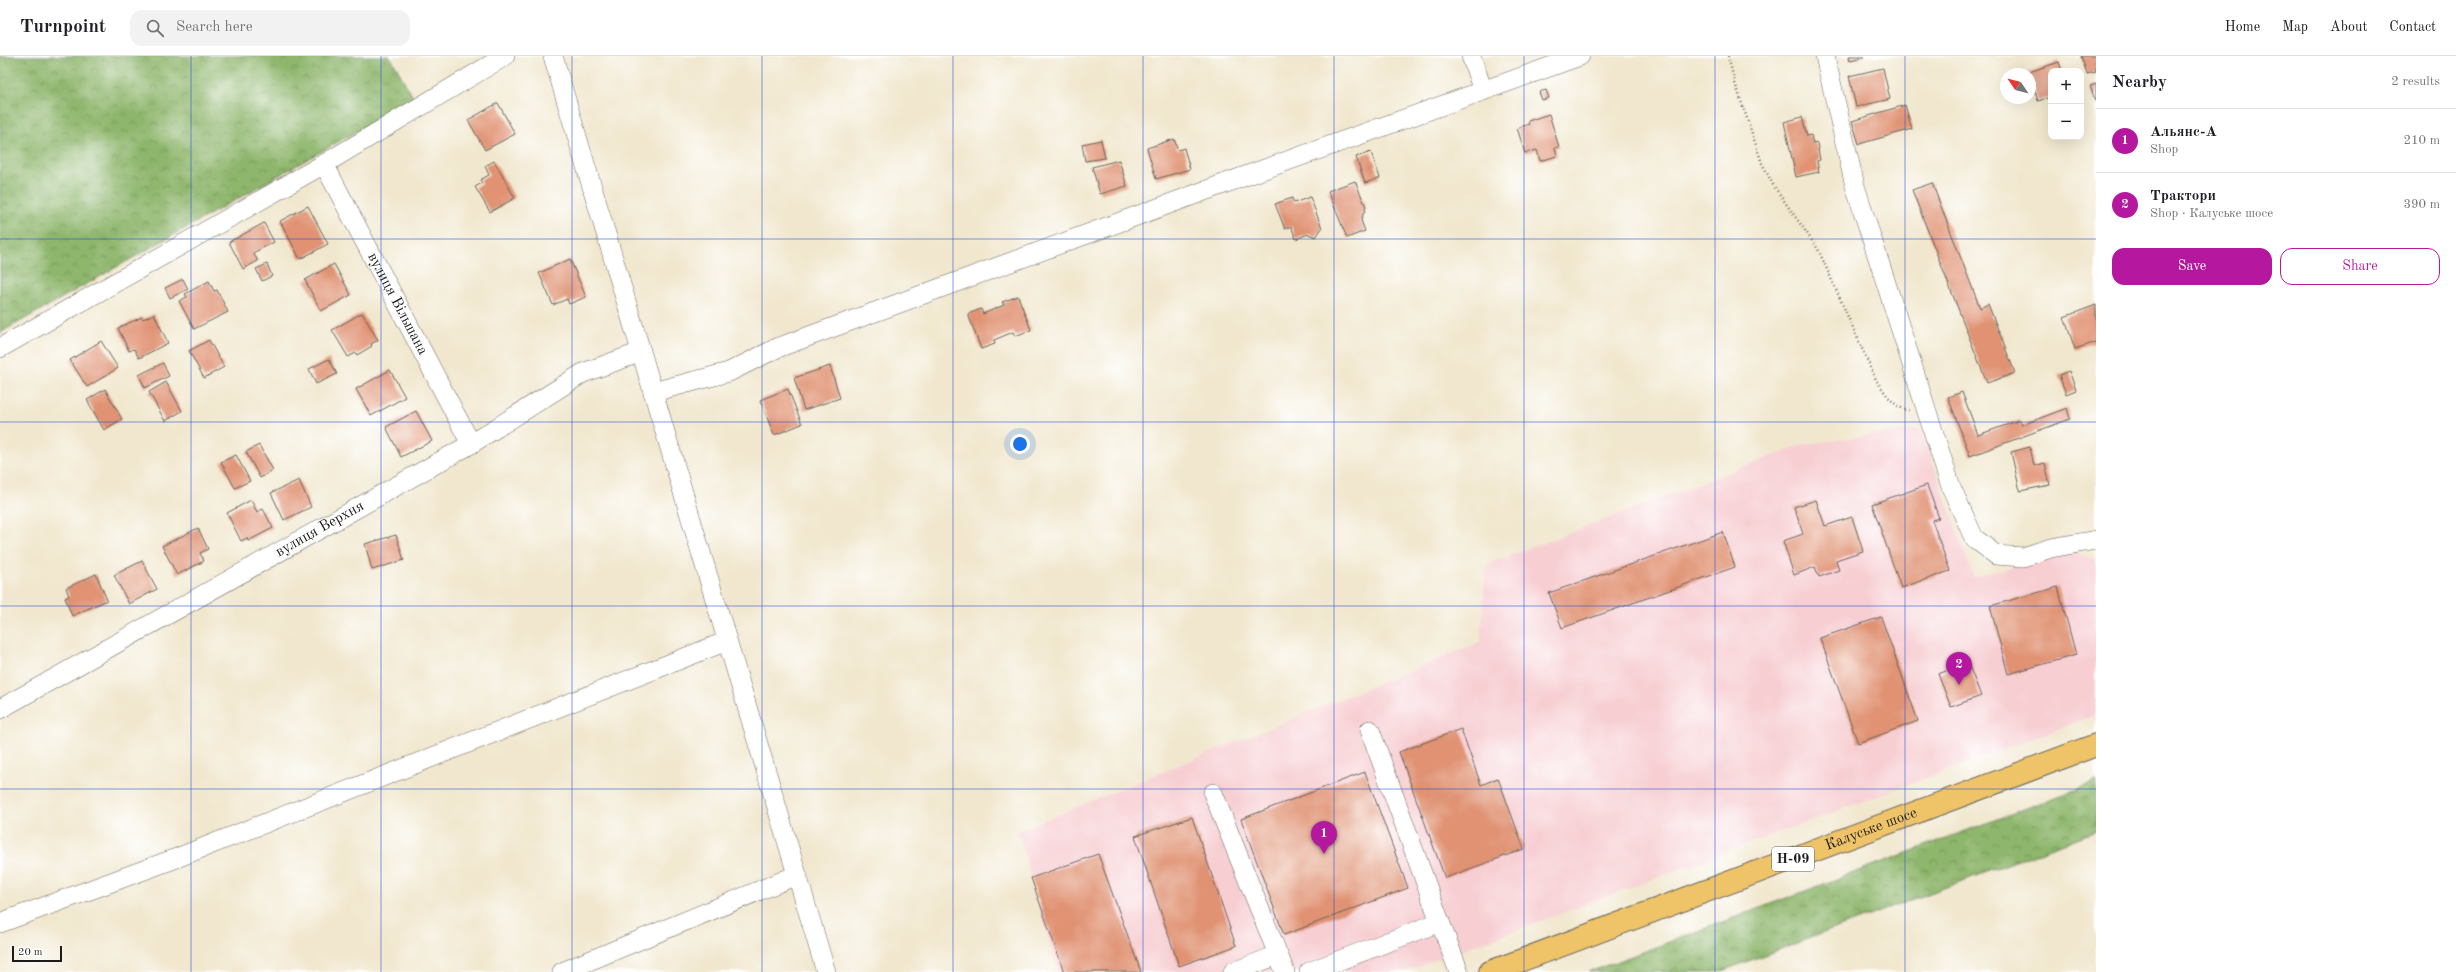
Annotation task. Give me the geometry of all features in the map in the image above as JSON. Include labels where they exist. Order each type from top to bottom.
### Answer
[{"type":"main road","name":"Калуське шосе","points":[[1490,972],[2096,745]]},
{"type":"street","points":[[0,348],[324,164],[505,56]]},
{"type":"street","points":[[553,56],[826,972]]},
{"type":"street","points":[[1471,56],[1483,91]]},
{"type":"street","points":[[653,392],[729,372],[777,348],[1580,56]]},
{"type":"street","points":[[1825,56],[1855,186],[1951,487],[1974,538],[1996,555],[2023,557],[2051,548],[2096,540]]},
{"type":"street","name":"вулиця Вільшана","points":[[324,164],[471,444]]},
{"type":"street","name":"вулиця Верхня","points":[[0,709],[471,444],[583,373],[641,352]]},
{"type":"street","points":[[0,923],[174,859],[727,641]]},
{"type":"street","points":[[1370,730],[1459,972]]},
{"type":"street","points":[[1213,793],[1282,963],[1233,972]]},
{"type":"street","points":[[562,972],[797,875]]},
{"type":"street","points":[[1309,972],[1440,922]]},
{"type":"path","points":[[1728,56],[1735,83],[1762,163],[1773,186],[1818,249],[1876,380],[1889,398],[1904,410],[1927,412]]},
{"type":"shaded area","points":[[1921,429],[1973,577],[2074,552],[2096,560],[2096,715],[1403,972],[1058,972],[1018,831],[1481,642],[1486,565],[1804,444]]},
{"type":"green space","points":[[0,56],[390,56],[414,99],[0,333]]},
{"type":"green space","points":[[2096,782],[2096,831],[1719,972],[1589,972]]},
{"type":"building","points":[[1849,56],[1864,56],[1864,57],[1850,60]]},
{"type":"building","points":[[2081,56],[2096,56],[2096,72],[2087,74]]},
{"type":"building","points":[[2059,62],[2061,68],[2048,68],[2048,98],[2038,101],[2036,95],[2036,70]]},
{"type":"building","points":[[1883,68],[1890,99],[1856,107],[1849,76]]},
{"type":"building","points":[[2096,84],[2096,103],[2090,86]]},
{"type":"building","points":[[1546,90],[1549,98],[1542,100],[1539,92]]},
{"type":"building","points":[[498,103],[515,134],[485,150],[468,120]]},
{"type":"building","points":[[1905,105],[1912,129],[1859,144],[1852,121]]},
{"type":"building","points":[[1549,114],[1559,147],[1555,148],[1557,156],[1540,161],[1537,150],[1525,153],[1517,128],[1529,124],[1528,121]]},
{"type":"building","points":[[1802,117],[1807,136],[1811,135],[1813,144],[1817,143],[1820,160],[1817,161],[1819,172],[1796,177],[1784,122]]},
{"type":"building","points":[[1174,139],[1178,150],[1184,148],[1190,169],[1156,179],[1147,148]]},
{"type":"building","points":[[1101,140],[1105,158],[1085,161],[1082,144]]},
{"type":"building","points":[[1371,152],[1380,178],[1365,183],[1356,157]]},
{"type":"building","points":[[1119,160],[1127,186],[1100,194],[1092,167]]},
{"type":"building","points":[[494,161],[515,198],[490,212],[475,187],[482,183],[480,180],[489,175],[485,166]]},
{"type":"building","points":[[1355,181],[1366,207],[1361,220],[1365,231],[1347,238],[1328,191]]},
{"type":"building","points":[[1932,183],[1980,308],[1988,304],[2015,373],[1987,383],[1912,190]]},
{"type":"building","points":[[1310,197],[1322,228],[1316,237],[1308,234],[1296,239],[1291,226],[1285,229],[1275,204],[1292,198],[1294,203]]},
{"type":"building","points":[[308,206],[328,244],[300,259],[280,221]]},
{"type":"building","points":[[264,223],[274,242],[253,253],[258,261],[243,269],[229,242]]},
{"type":"building","points":[[570,259],[586,297],[569,304],[567,299],[553,305],[539,273]]},
{"type":"building","points":[[267,264],[272,276],[262,281],[256,269]]},
{"type":"building","points":[[334,264],[351,295],[321,311],[305,280]]},
{"type":"building","points":[[183,279],[188,289],[170,298],[165,288]]},
{"type":"building","points":[[209,281],[214,291],[217,290],[228,312],[194,329],[179,301],[187,297],[185,294]]},
{"type":"building","points":[[1018,296],[1031,330],[1015,336],[1013,332],[994,340],[995,344],[981,349],[968,314],[981,309],[983,314],[1004,305],[1002,302]]},
{"type":"building","points":[[2096,305],[2096,342],[2075,349],[2064,317]]},
{"type":"building","points":[[362,313],[378,340],[371,344],[372,346],[357,355],[356,353],[348,357],[332,330]]},
{"type":"building","points":[[154,314],[168,343],[139,358],[134,349],[129,351],[118,328],[142,317],[143,319]]},
{"type":"building","points":[[209,340],[224,367],[204,378],[189,351]]},
{"type":"building","points":[[101,341],[118,368],[87,387],[70,360]]},
{"type":"building","points":[[329,359],[337,374],[316,384],[309,369]]},
{"type":"building","points":[[163,363],[169,376],[145,388],[139,375]]},
{"type":"building","points":[[830,366],[840,398],[804,410],[794,378]]},
{"type":"building","points":[[390,370],[405,397],[371,416],[356,389]]},
{"type":"building","points":[[2069,371],[2076,390],[2066,394],[2059,375]]},
{"type":"building","points":[[166,382],[182,411],[165,421],[149,392]]},
{"type":"building","points":[[105,389],[122,419],[104,430],[87,400]]},
{"type":"building","points":[[788,389],[802,424],[774,435],[760,400]]},
{"type":"building","points":[[1962,392],[1978,435],[2020,420],[2022,425],[2067,408],[2070,419],[1970,456],[1948,397]]},
{"type":"building","points":[[416,411],[432,441],[401,457],[386,427]]},
{"type":"building","points":[[259,445],[273,470],[260,478],[246,452]]},
{"type":"building","points":[[2030,447],[2034,466],[2045,463],[2050,485],[2020,491],[2011,452]]},
{"type":"building","points":[[236,455],[250,481],[235,488],[221,462]]},
{"type":"building","points":[[299,480],[311,507],[284,520],[271,493]]},
{"type":"building","points":[[1927,485],[1939,518],[1932,520],[1950,571],[1901,588],[1872,504]]},
{"type":"building","points":[[251,500],[257,512],[263,509],[273,528],[248,541],[247,538],[241,541],[227,513]]},
{"type":"building","points":[[1816,500],[1825,526],[1852,517],[1863,551],[1836,560],[1839,570],[1819,577],[1815,567],[1794,575],[1783,541],[1803,534],[1794,507]]},
{"type":"building","points":[[198,528],[208,549],[200,553],[204,561],[177,575],[162,546]]},
{"type":"building","points":[[1723,532],[1735,567],[1562,628],[1549,593]]},
{"type":"building","points":[[396,535],[404,560],[372,570],[365,544]]},
{"type":"building","points":[[142,561],[157,589],[129,604],[114,575]]},
{"type":"building","points":[[96,574],[107,600],[72,616],[65,598],[69,596],[66,588]]},
{"type":"building","points":[[2058,587],[2076,655],[2008,674],[1990,606]]},
{"type":"building","points":[[1881,617],[1918,721],[1858,743],[1820,638]]},
{"type":"building","points":[[1968,663],[1981,696],[1951,707],[1938,674]]},
{"type":"building","points":[[1461,729],[1481,785],[1498,778],[1524,849],[1445,878],[1399,752]]},
{"type":"building","points":[[1365,772],[1408,888],[1284,935],[1241,819]]},
{"type":"building","points":[[1192,817],[1236,946],[1179,966],[1135,836]]},
{"type":"building","points":[[1098,854],[1141,972],[1064,972],[1031,878]]},
{"type":"place","name":"Трактори","points":[[1959,685]]},
{"type":"place","name":"Альянс-А","points":[[1324,854]]}]
